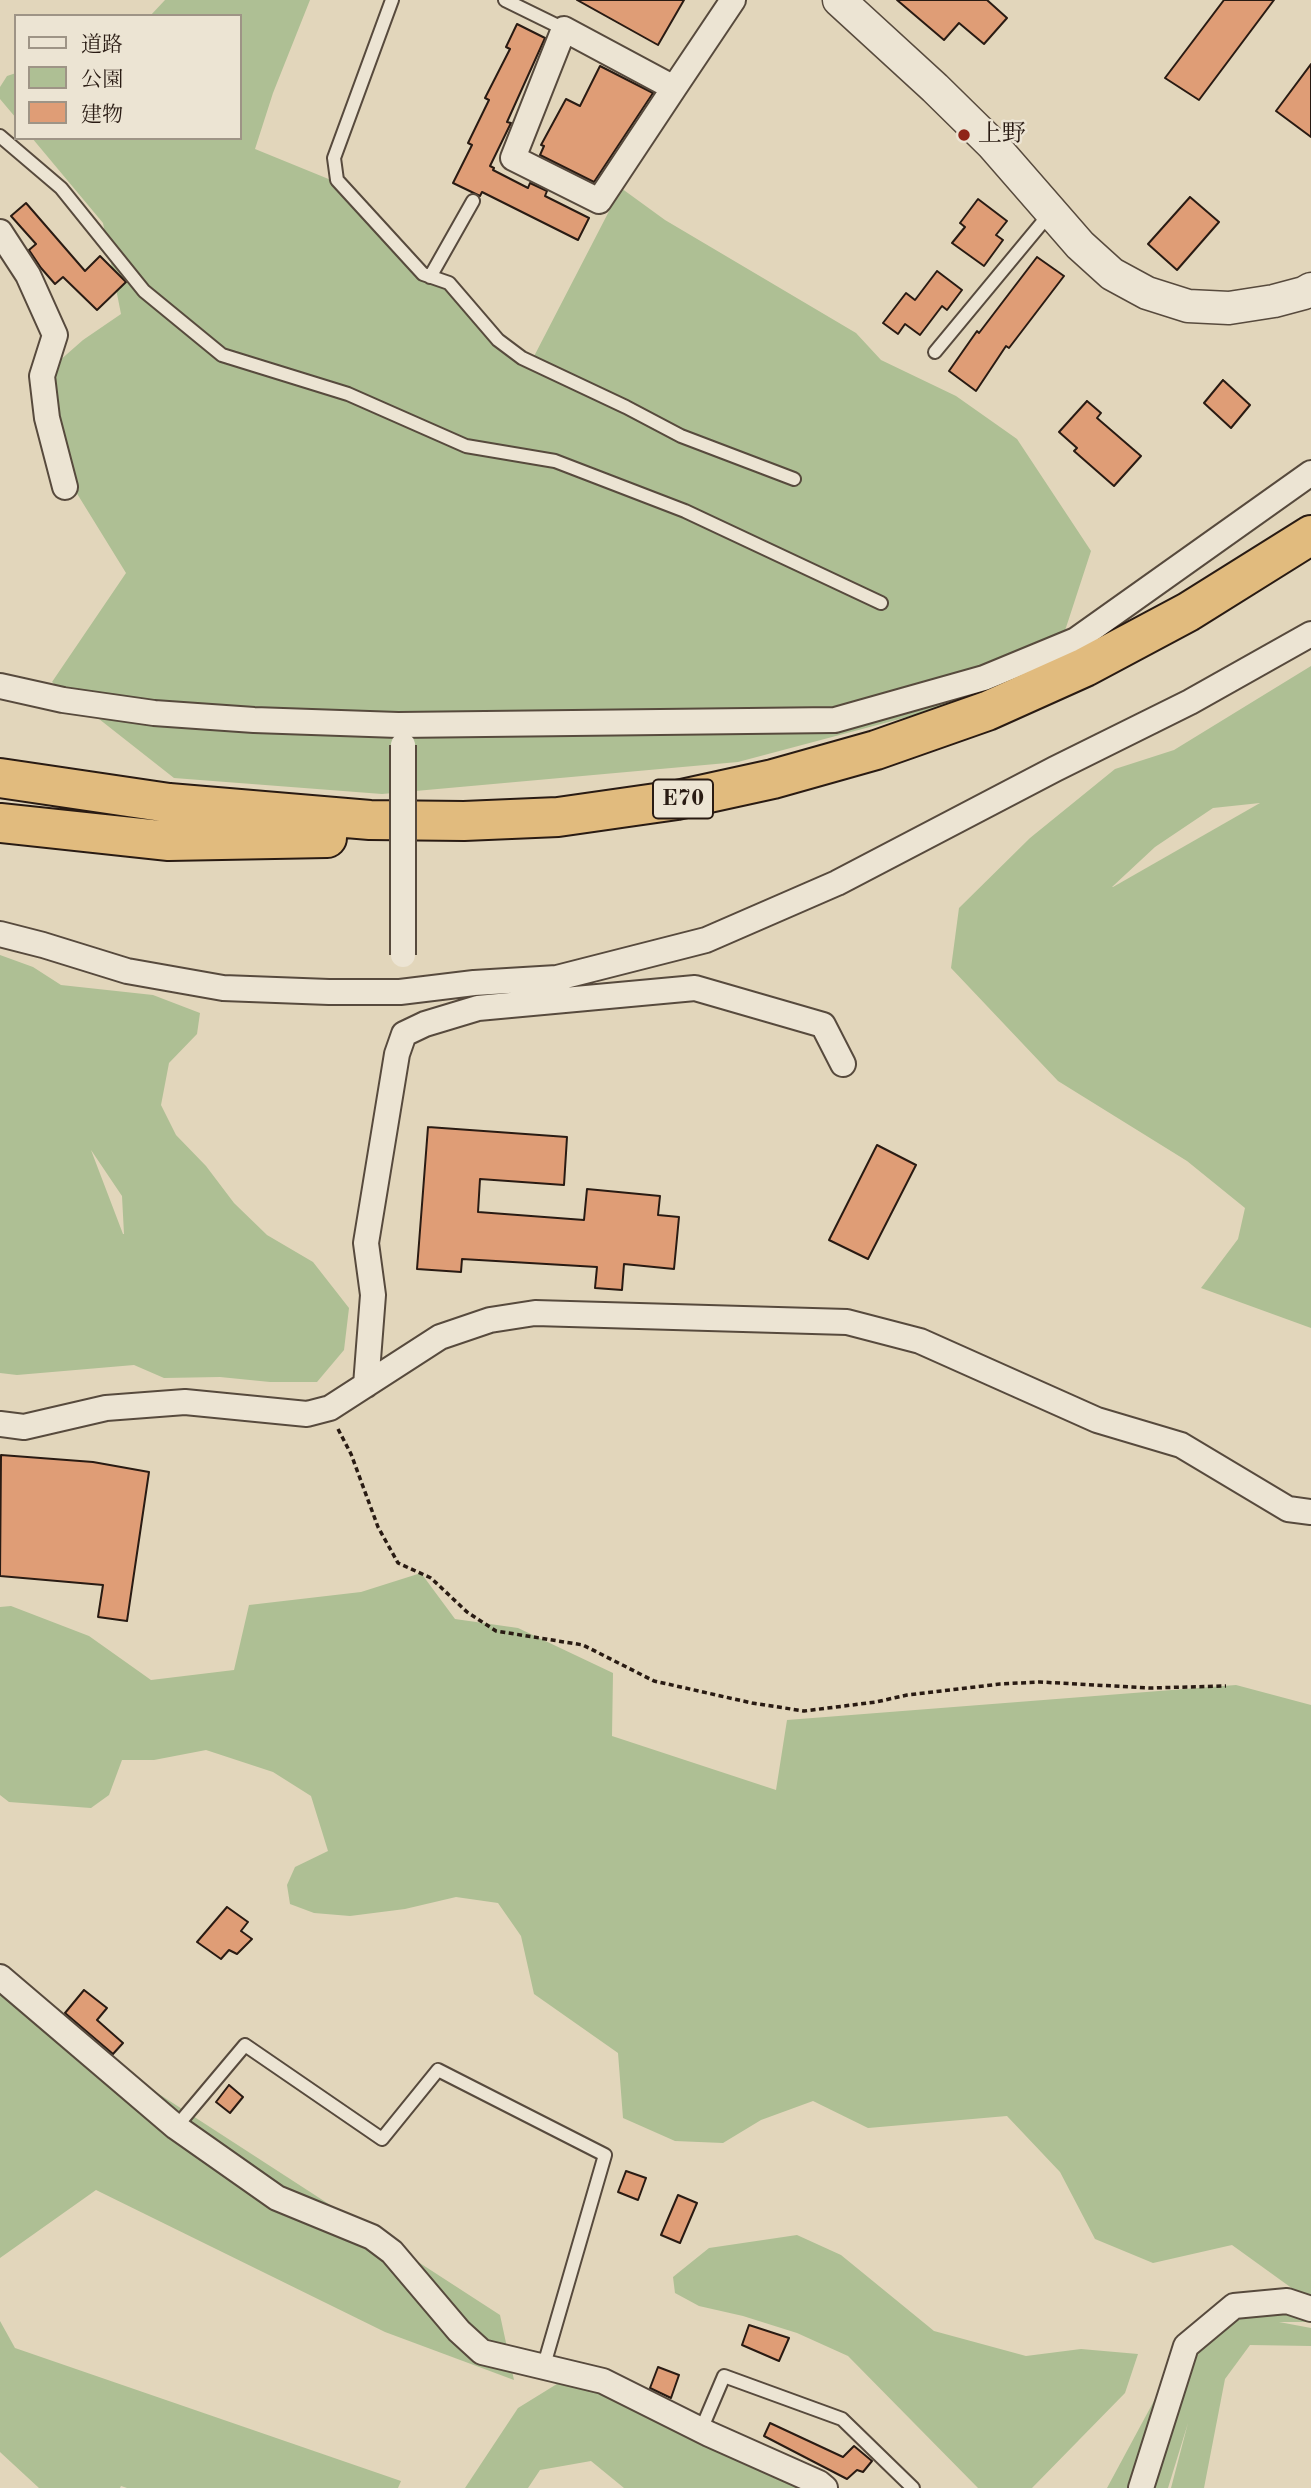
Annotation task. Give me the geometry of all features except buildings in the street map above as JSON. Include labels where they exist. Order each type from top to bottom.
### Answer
[{"type":"highway","name":"E70","points":[[0,778],[169,803],[370,820],[464,821],[558,817],[677,800],[773,779],[876,750],[987,712],[1085,667],[1188,612],[1311,535]]},
{"type":"highway","name":"E70","points":[[0,795],[165,820],[371,838],[462,838],[563,831],[667,816],[776,792],[875,763],[992,723],[1091,679],[1194,624],[1311,551]]},
{"type":"highway","points":[[0,824],[169,841],[371,838]]},
{"type":"street","points":[[674,88],[564,29],[513,158],[599,201],[733,0]]},
{"type":"street","points":[[839,0],[992,144],[1080,245],[1112,274],[1147,293],[1188,306],[1229,308],[1274,301],[1311,289]]},
{"type":"street","points":[[0,232],[28,275],[55,335],[42,376],[47,418],[65,487]]},
{"type":"street","points":[[0,686],[63,700],[154,713],[401,735],[835,720],[984,678],[1076,640],[1311,473]]},
{"type":"street","points":[[0,934],[43,944],[127,971],[223,988],[400,992],[474,983],[557,978],[706,940],[837,883],[1190,702],[1311,634]]},
{"type":"street","points":[[400,992],[403,956],[401,735]]},
{"type":"street","points":[[474,983],[478,1008]]},
{"type":"street","points":[[366,1385],[373,1295],[366,1243],[397,1054],[404,1034],[425,1024],[478,1008],[695,988],[823,1025],[843,1064]]},
{"type":"street","points":[[0,1424],[24,1427],[106,1408],[185,1402],[307,1414],[330,1408],[440,1337],[490,1320],[534,1313],[847,1322],[920,1341],[1097,1420],[1181,1445],[1288,1509],[1311,1512]]},
{"type":"street","points":[[0,1977],[176,2127],[277,2198],[372,2237],[392,2252],[459,2331],[482,2352],[603,2381],[825,2488]]},
{"type":"street","points":[[1141,2488],[1164,2407],[1186,2346],[1234,2306],[1287,2301],[1311,2309]]},
{"type":"lane","points":[[392,0],[334,158],[337,180],[423,274],[449,283],[498,340],[522,358],[681,436],[794,480]]},
{"type":"lane","points":[[505,0],[564,29]]},
{"type":"lane","points":[[0,136],[61,188],[144,291],[222,355],[348,394],[466,446],[555,461],[685,511],[881,603]]},
{"type":"lane","points":[[430,277],[473,201]]},
{"type":"lane","points":[[935,352],[1051,212]]},
{"type":"lane","points":[[176,2127],[245,2045],[382,2139],[438,2070],[605,2155],[544,2365]]},
{"type":"lane","points":[[701,2430],[724,2376],[842,2419],[913,2488]]},
{"type":"path","points":[[330,1408],[351,1454],[378,1527],[398,1563],[432,1578],[467,1612],[496,1631],[583,1645],[654,1681],[752,1703],[804,1711],[1000,1684],[1040,1682],[1150,1688],[1226,1686]]},
{"type":"green space","points":[[165,0],[310,0],[273,93],[255,149],[331,180],[395,243],[467,304],[529,366],[621,188],[665,220],[856,333],[881,360],[956,396],[1017,439],[1091,551],[1059,649],[975,699],[738,762],[382,794],[174,778],[52,682],[126,573],[68,479],[42,376],[83,340],[121,314],[103,223],[34,140],[242,140],[242,14],[152,14]]},
{"type":"green space","points":[[14,74],[14,116],[0,99],[0,87],[7,76]]},
{"type":"green space","points":[[1311,666],[1311,1328],[1201,1288],[1238,1239],[1245,1208],[1187,1161],[1058,1081],[951,968],[959,908],[1030,838],[1115,769],[1174,750]],"holes":[[[1260,803],[1112,887],[1155,847],[1213,808]]]},
{"type":"green space","points":[[0,955],[33,967],[61,985],[153,995],[200,1013],[197,1034],[169,1063],[161,1105],[176,1135],[206,1166],[234,1203],[267,1235],[313,1262],[349,1308],[344,1350],[317,1382],[270,1382],[220,1377],[164,1378],[134,1365],[17,1375],[0,1373]],"holes":[[[91,1150],[122,1196],[124,1234]]]},
{"type":"green space","points":[[421,1573],[455,1619],[518,1628],[613,1673],[612,1736],[776,1790],[787,1720],[1236,1685],[1311,1705],[1311,2302],[1232,2245],[1153,2263],[1095,2239],[1060,2172],[1007,2116],[868,2128],[813,2101],[761,2120],[723,2143],[675,2141],[623,2118],[618,2053],[534,1994],[521,1936],[498,1903],[456,1897],[405,1909],[350,1916],[314,1913],[290,1904],[287,1885],[295,1867],[328,1851],[311,1796],[273,1772],[206,1750],[154,1760],[122,1760],[109,1795],[91,1808],[9,1802],[0,1795],[0,1607],[11,1606],[89,1636],[151,1680],[234,1670],[249,1605],[361,1592]]},
{"type":"green space","points":[[0,1991],[500,2315],[514,2380],[385,2332],[96,2190],[0,2258]]},
{"type":"green space","points":[[797,2235],[841,2255],[934,2331],[1026,2356],[1081,2349],[1138,2354],[1125,2393],[1032,2488],[978,2488],[848,2356],[797,2333],[699,2306],[675,2293],[673,2277],[709,2248]]},
{"type":"green space","points":[[1230,2306],[1311,2308],[1311,2322],[1279,2322],[1311,2328],[1311,2346],[1250,2345],[1225,2379],[1204,2488],[1171,2488],[1188,2423],[1168,2488],[1107,2488],[1183,2347]]},
{"type":"green space","points":[[0,2321],[15,2348],[401,2481],[398,2488],[39,2488],[0,2452]]},
{"type":"green space","points":[[565,2379],[787,2476],[802,2488],[624,2488],[591,2461],[540,2470],[528,2488],[465,2488],[518,2408]]},
{"type":"place","name":"上野","points":[[964,135]]}]
